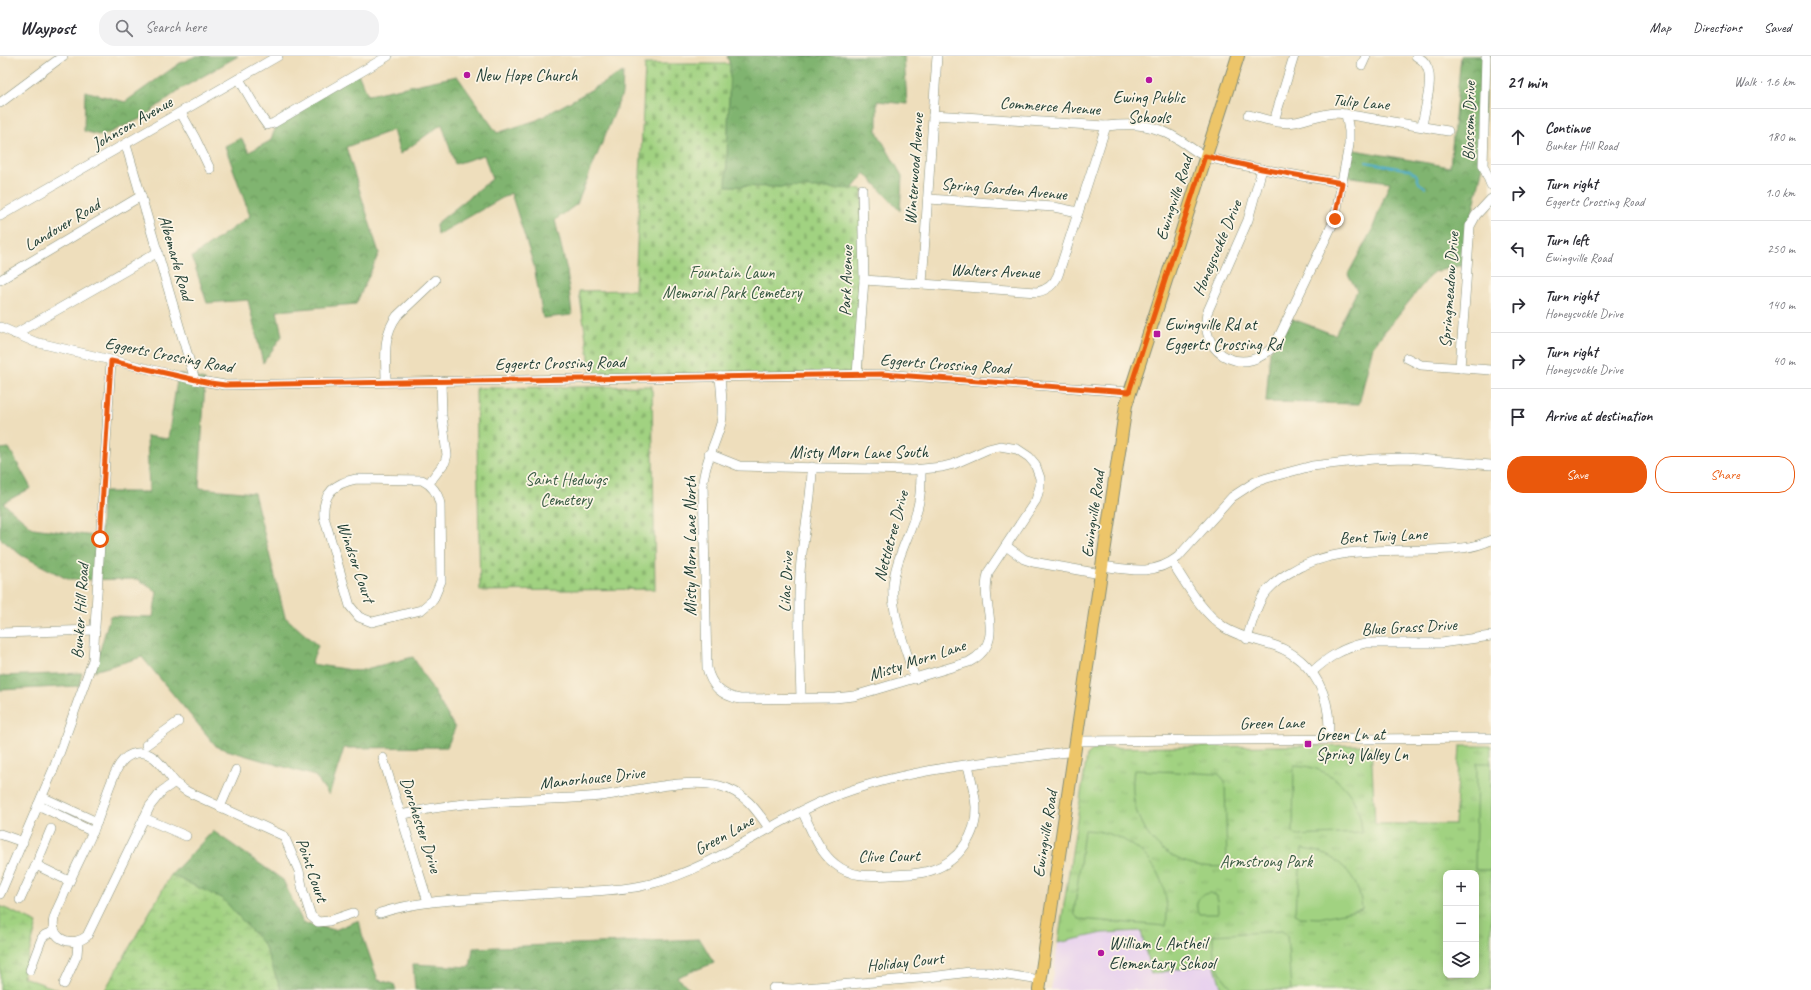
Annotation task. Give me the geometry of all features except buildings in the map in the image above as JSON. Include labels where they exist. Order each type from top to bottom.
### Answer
[{"type":"main road","name":"Ewingville Road","points":[[1040,985],[1129,392],[1238,56]]},
{"type":"street","points":[[0,103],[63,56]]},
{"type":"street","name":"Johnson Avenue","points":[[0,216],[126,145],[278,56]]},
{"type":"street","points":[[239,79],[267,125],[274,123],[388,56]]},
{"type":"street","name":"Winterwood Avenue","points":[[922,284],[937,56]]},
{"type":"street","points":[[1274,121],[1294,56]]},
{"type":"street","points":[[1362,65],[1366,56]]},
{"type":"street","points":[[1416,56],[1428,67],[1430,77],[1422,126]]},
{"type":"street","name":"Blossom Drive","points":[[1486,56],[1488,116],[1483,165],[1491,185]]},
{"type":"street","points":[[181,113],[210,169]]},
{"type":"street","name":"Tulip Lane","points":[[1248,115],[1274,121],[1293,122],[1330,113],[1346,114],[1448,131]]},
{"type":"street","name":"Honeysuckle Drive","points":[[1262,169],[1250,215],[1207,313],[1205,321],[1207,335],[1215,348],[1221,354],[1235,360],[1247,361],[1258,358],[1265,354],[1276,343],[1335,219],[1349,146],[1349,131],[1346,114]]},
{"type":"street","name":"Commerce Avenue","points":[[933,115],[1106,126],[1125,124],[1149,126],[1170,134],[1205,156]]},
{"type":"street","name":"Walters Avenue","points":[[864,280],[1036,292],[1042,291],[1053,284],[1056,279],[1106,126]]},
{"type":"street","name":"Albemarle Road","points":[[126,145],[195,380]]},
{"type":"street","points":[[1205,156],[1262,169],[1342,183]]},
{"type":"street","name":"Park Avenue","points":[[857,374],[864,280],[862,189]]},
{"type":"street","name":"Landover Road","points":[[0,280],[141,196]]},
{"type":"street","name":"Spring Garden Avenue","points":[[928,199],[1054,207],[1078,212]]},
{"type":"street","name":"Springmeadow Drive","points":[[1460,368],[1470,226],[1476,215],[1491,199]]},
{"type":"street","points":[[15,334],[158,252]]},
{"type":"street","points":[[386,382],[386,340],[392,323],[435,280]]},
{"type":"street","name":"Eggerts Crossing Road","points":[[0,327],[35,342],[111,361],[195,380],[225,385],[857,374],[912,376],[1129,392]]},
{"type":"street","points":[[1407,358],[1421,365],[1491,370]]},
{"type":"street","name":"Bunker Hill Road","points":[[0,894],[40,801],[94,660],[111,361]]},
{"type":"street","name":"Misty Morn Lane North","points":[[719,690],[713,684],[707,668],[703,482],[709,454],[722,416],[720,377]]},
{"type":"street","points":[[429,483],[445,462],[447,455],[442,416],[441,381]]},
{"type":"street","name":"Misty Morn Lane South","points":[[709,454],[739,466],[921,470],[954,464],[992,448],[1005,446],[1017,449],[1029,457],[1040,478]]},
{"type":"street","points":[[1006,546],[1024,559],[1033,562],[1102,570],[1150,570],[1172,562],[1232,497],[1249,486],[1267,478],[1312,466],[1373,459],[1407,458],[1491,465]]},
{"type":"street","name":"Lilac Drive","points":[[801,698],[800,565],[812,493],[812,467]]},
{"type":"street","name":"Nettletree Drive","points":[[915,679],[894,610],[893,585],[895,572],[920,498],[921,470]]},
{"type":"street","name":"Misty Morn Lane","points":[[719,690],[732,698],[740,699],[835,698],[864,694],[969,662],[981,654],[986,647],[991,632],[985,586],[986,578],[1036,500],[1040,486],[1040,478]]},
{"type":"street","name":"Windsor Court","points":[[356,479],[414,479],[429,483],[436,493],[440,504],[441,581],[436,595],[433,600],[421,610],[380,622],[363,620],[354,613],[350,606],[324,518],[323,509],[327,496],[336,486],[346,481],[356,479]]},
{"type":"street","name":"Bent Twig Lane","points":[[1246,639],[1258,604],[1263,595],[1281,578],[1310,562],[1324,557],[1353,551],[1463,548],[1480,545],[1491,540]]},
{"type":"street","points":[[1172,562],[1205,610],[1224,627],[1246,639],[1275,646],[1286,651],[1312,672],[1322,689],[1328,706],[1328,739]]},
{"type":"street","points":[[0,633],[95,630]]},
{"type":"street","name":"Blue Grass Drive","points":[[1312,672],[1332,656],[1353,646],[1365,644],[1441,643],[1491,636]]},
{"type":"street","points":[[146,745],[178,722]]},
{"type":"street","name":"Green Lane","points":[[380,913],[428,902],[609,891],[667,880],[702,865],[769,828],[830,798],[879,782],[909,775],[1076,746],[1328,739],[1491,738]]},
{"type":"street","name":"Point Court","points":[[55,931],[54,919],[69,881],[93,832],[116,770],[120,763],[131,754],[142,752],[153,757],[175,782],[188,792],[284,836],[299,871],[303,891],[311,916],[318,922],[329,921],[352,913]]},
{"type":"street","name":"Dorchester Drive","points":[[383,758],[428,902]]},
{"type":"street","name":"Clive Court","points":[[802,811],[823,852],[836,865],[852,874],[869,876],[921,873],[932,870],[942,866],[958,854],[970,836],[976,812],[975,798],[968,765]]},
{"type":"street","points":[[220,807],[236,770]]},
{"type":"street","points":[[30,970],[42,938],[45,935],[55,931],[62,940],[67,942],[78,942],[83,940],[90,933],[144,818],[155,798],[175,782]]},
{"type":"street","name":"Manorhouse Drive","points":[[401,815],[442,806],[574,798],[673,785],[710,784],[728,788],[738,793],[755,807],[769,828]]},
{"type":"street","points":[[40,801],[97,822]]},
{"type":"street","points":[[40,801],[93,832]]},
{"type":"street","points":[[144,818],[186,836]]},
{"type":"street","points":[[20,900],[51,829]]},
{"type":"street","points":[[0,834],[23,842]]},
{"type":"street","points":[[36,865],[69,881]]},
{"type":"street","points":[[64,984],[77,955],[78,942]]},
{"type":"street","name":"Holiday Court","points":[[773,988],[808,987],[930,977],[970,972],[988,972],[1040,985]]},
{"type":"shaded area","name":"William L Antheil Elementary School","points":[[1141,931],[1151,974],[1214,963],[1222,990],[1051,990],[1058,943],[1103,933]]},
{"type":"green space","points":[[196,56],[238,56],[179,90],[142,118],[102,136],[84,131],[85,91],[125,102],[180,63]]},
{"type":"green space","points":[[727,56],[904,56],[907,104],[877,101],[877,132],[902,176],[900,211],[865,173],[852,189],[726,186],[730,65]]},
{"type":"green space","points":[[1461,56],[1491,56],[1486,57],[1483,165],[1471,220],[1464,265],[1433,272],[1373,346],[1359,404],[1266,402],[1270,351],[1290,318],[1335,335],[1357,291],[1348,274],[1372,230],[1390,182],[1344,176],[1349,149],[1450,167]]},
{"type":"green space","name":"Fountain Lawn Memorial Park Cemetery","points":[[645,64],[730,64],[726,186],[862,189],[864,280],[857,374],[592,379],[579,291],[635,290]]},
{"type":"green space","points":[[623,72],[622,94],[577,204],[555,220],[567,271],[572,315],[543,318],[534,266],[511,193],[437,235],[436,224],[492,179],[484,155],[455,164],[442,124],[400,154],[393,130],[346,147],[379,253],[356,304],[277,311],[282,336],[263,363],[248,300],[207,303],[192,257],[250,216],[225,146],[241,138],[249,152],[270,141],[281,116],[358,74],[368,95],[457,76],[497,133],[537,120]]},
{"type":"green space","points":[[178,374],[205,380],[199,488],[254,493],[285,617],[318,646],[311,664],[358,671],[413,657],[455,728],[447,747],[344,748],[329,795],[315,776],[217,747],[142,657],[94,671],[110,616],[153,617],[157,592],[138,579],[69,580],[21,555],[0,538],[0,449],[9,448],[31,488],[3,503],[33,528],[101,537],[102,492],[149,492],[147,436],[168,439]]},
{"type":"green space","name":"Saint Hedwigs Cemetery","points":[[652,386],[655,589],[480,591],[476,388]]},
{"type":"green space","points":[[82,673],[79,686],[0,690],[0,676]]},
{"type":"green space","name":"Armstrong Park","points":[[1371,745],[1375,824],[1455,824],[1460,746],[1491,746],[1491,990],[1222,990],[1214,963],[1151,974],[1141,931],[1103,933],[1058,943],[1087,755],[1095,748]]},
{"type":"green space","points":[[1477,763],[1491,763],[1491,870],[1475,870]]},
{"type":"green space","points":[[1294,765],[1321,771],[1342,785],[1356,806],[1362,833],[1297,836],[1293,832]]},
{"type":"green space","points":[[1134,770],[1219,774],[1225,781],[1227,866],[1206,866],[1186,862],[1169,854],[1155,843],[1144,828],[1136,811],[1133,791]]},
{"type":"green space","points":[[1084,830],[1121,838],[1136,847],[1148,859],[1157,873],[1164,889],[1167,907],[1166,926],[1079,919],[1074,914]]},
{"type":"green space","points":[[213,831],[283,880],[303,923],[335,930],[359,920],[362,934],[378,980],[394,984],[396,990],[281,990],[264,945],[223,899],[171,875]]},
{"type":"green space","points":[[1302,849],[1325,855],[1344,867],[1357,886],[1362,909],[1319,918],[1300,917],[1295,913]]},
{"type":"green space","points":[[171,875],[223,899],[264,945],[281,990],[105,990]]},
{"type":"green space","points":[[1207,893],[1217,896],[1218,914],[1199,914],[1197,910],[1198,899]]},
{"type":"green space","points":[[0,906],[37,923],[23,977],[59,990],[0,990]]},
{"type":"green space","points":[[1282,931],[1287,935],[1291,990],[1235,990],[1224,978],[1217,965],[1213,935]]},
{"type":"green space","points":[[700,939],[714,963],[677,977],[691,990],[415,990],[413,964],[470,967],[473,948]]},
{"type":"waterway","points":[[1366,162],[1409,170],[1416,174],[1419,183],[1425,187]]},
{"type":"place","name":"New Hope Church","points":[[467,75]]},
{"type":"place","name":"Ewing Public Schools","points":[[1149,80]]},
{"type":"place","name":"Ewingville Rd at Eggerts Crossing Rd","points":[[1157,334]]},
{"type":"place","name":"Green Ln at Spring Valley Ln","points":[[1308,744]]},
{"type":"place","name":"William L Antheil Elementary School","points":[[1101,953]]},
{"type":"route","points":[[100,539],[111,361],[225,385],[882,374],[1129,392],[1205,156],[1262,169],[1342,183],[1335,219]]}]
